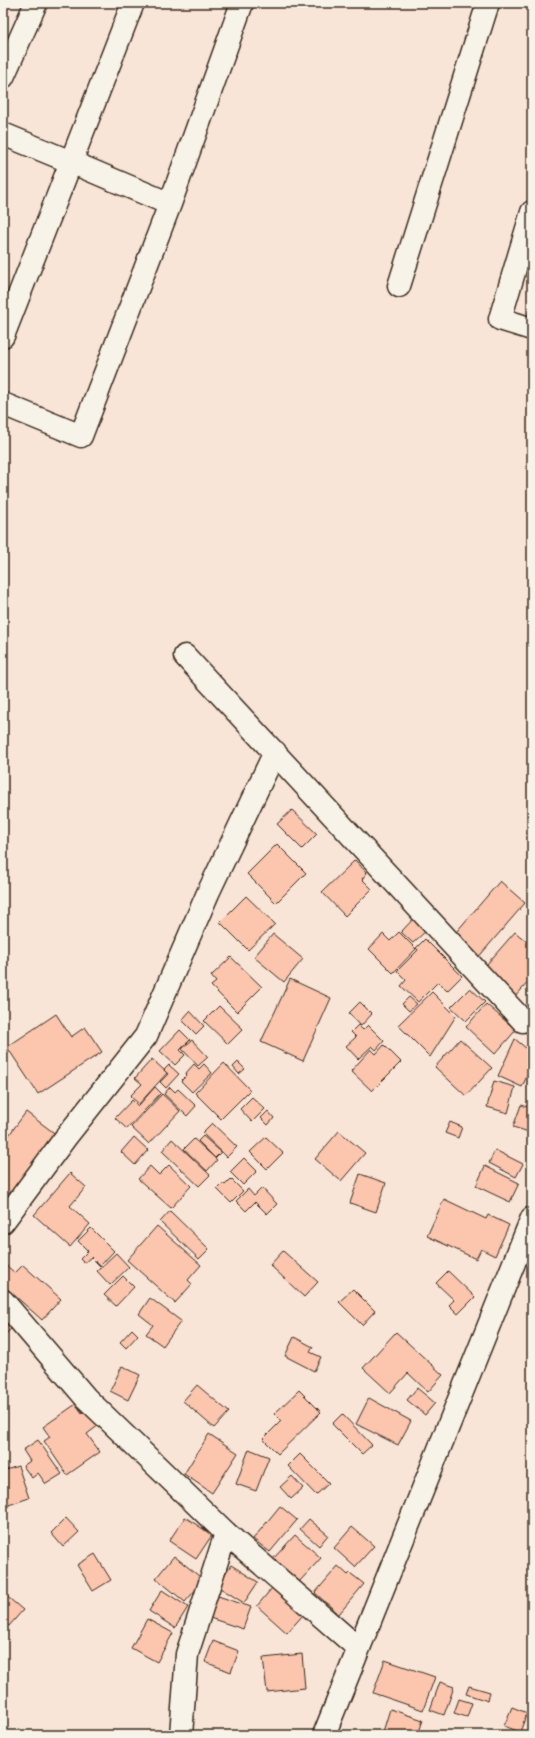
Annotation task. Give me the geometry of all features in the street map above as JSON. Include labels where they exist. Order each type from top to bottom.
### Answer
[{"type":"street","points":[[3,77],[36,3]]},
{"type":"street","points":[[3,336],[133,3]]},
{"type":"street","points":[[3,404],[81,436],[170,204],[242,3]]},
{"type":"street","points":[[399,286],[488,3]]},
{"type":"street","points":[[3,134],[170,204]]},
{"type":"street","points":[[532,212],[500,320],[532,329]]},
{"type":"street","points":[[185,656],[523,1021]]},
{"type":"street","points":[[3,1222],[66,1137],[146,1036],[208,893],[275,752]]},
{"type":"street","points":[[324,1735],[532,1218]]},
{"type":"street","points":[[3,1301],[86,1398],[226,1533],[358,1648]]},
{"type":"street","points":[[181,1735],[187,1654],[226,1533]]},
{"type":"building","points":[[292,810],[317,834],[302,849],[277,824]]},
{"type":"building","points":[[277,844],[306,873],[276,903],[247,874]]},
{"type":"building","points":[[355,860],[367,873],[362,879],[372,889],[345,916],[322,892]]},
{"type":"building","points":[[500,881],[525,903],[476,960],[451,938]]},
{"type":"building","points":[[246,896],[275,924],[248,950],[220,922]]},
{"type":"building","points":[[416,916],[429,928],[413,943],[401,932]]},
{"type":"building","points":[[399,932],[416,949],[393,973],[369,949],[383,934],[390,941]]},
{"type":"building","points":[[515,932],[532,946],[532,978],[512,1000],[480,972]]},
{"type":"building","points":[[273,934],[303,959],[284,982],[254,957]]},
{"type":"building","points":[[425,939],[462,976],[447,991],[438,982],[418,1002],[401,986],[406,980],[397,971],[418,950],[416,948]]},
{"type":"building","points":[[231,957],[262,987],[237,1012],[211,986],[216,982],[211,976]]},
{"type":"building","points":[[290,979],[331,998],[303,1061],[261,1042]]},
{"type":"building","points":[[470,988],[485,1002],[466,1021],[451,1007]]},
{"type":"building","points":[[432,992],[456,1016],[430,1057],[398,1025]]},
{"type":"building","points":[[409,997],[417,1004],[409,1011],[402,1004]]},
{"type":"building","points":[[360,1002],[372,1014],[361,1026],[349,1013]]},
{"type":"building","points":[[486,1004],[516,1030],[495,1054],[466,1027]]},
{"type":"building","points":[[219,1006],[243,1029],[228,1044],[204,1021]]},
{"type":"building","points":[[190,1011],[204,1026],[196,1034],[182,1020]]},
{"type":"building","points":[[56,1014],[71,1037],[85,1027],[102,1052],[38,1094],[7,1047]]},
{"type":"building","points":[[358,1025],[363,1030],[368,1025],[384,1041],[376,1050],[372,1046],[358,1059],[346,1046],[356,1037],[351,1032]]},
{"type":"building","points":[[180,1030],[190,1040],[180,1050],[185,1055],[175,1065],[160,1051]]},
{"type":"building","points":[[460,1039],[492,1068],[466,1096],[435,1067]]},
{"type":"building","points":[[515,1039],[532,1053],[532,1065],[522,1087],[498,1076]]},
{"type":"building","points":[[192,1040],[208,1057],[198,1066],[182,1049]]},
{"type":"building","points":[[384,1045],[401,1062],[372,1091],[351,1071],[371,1049],[376,1054]]},
{"type":"building","points":[[152,1059],[167,1073],[139,1104],[130,1096],[142,1084],[135,1078]]},
{"type":"building","points":[[238,1062],[245,1069],[239,1074],[233,1067]]},
{"type":"building","points":[[224,1063],[250,1090],[221,1119],[195,1093]]},
{"type":"building","points":[[194,1064],[199,1069],[204,1064],[212,1073],[192,1092],[181,1081]]},
{"type":"building","points":[[169,1065],[179,1074],[166,1088],[160,1082],[168,1074],[164,1070]]},
{"type":"building","points":[[494,1081],[515,1087],[508,1113],[487,1107]]},
{"type":"building","points":[[155,1087],[161,1093],[127,1129],[115,1118],[132,1100],[138,1106]]},
{"type":"building","points":[[170,1087],[175,1092],[178,1089],[196,1106],[187,1116],[164,1094]]},
{"type":"building","points":[[162,1094],[180,1111],[149,1144],[131,1127]]},
{"type":"building","points":[[252,1097],[265,1109],[252,1122],[240,1109]]},
{"type":"building","points":[[521,1105],[532,1108],[532,1133],[513,1127]]},
{"type":"building","points":[[268,1111],[274,1118],[268,1125],[261,1118]]},
{"type":"building","points":[[26,1112],[57,1135],[3,1209],[3,1143]]},
{"type":"building","points":[[450,1122],[462,1127],[458,1138],[445,1133]]},
{"type":"building","points":[[212,1123],[237,1147],[227,1157],[202,1133]]},
{"type":"building","points":[[339,1131],[365,1153],[341,1181],[315,1159]]},
{"type":"building","points":[[203,1136],[221,1152],[215,1158],[198,1141]]},
{"type":"building","points":[[134,1137],[148,1150],[135,1165],[121,1152]]},
{"type":"building","points":[[266,1137],[283,1153],[267,1169],[250,1152]]},
{"type":"building","points":[[172,1139],[210,1175],[199,1186],[162,1151]]},
{"type":"building","points":[[194,1139],[217,1160],[207,1171],[184,1149]]},
{"type":"building","points":[[495,1150],[523,1164],[516,1177],[489,1163]]},
{"type":"building","points":[[244,1158],[257,1171],[243,1185],[230,1172]]},
{"type":"building","points":[[169,1165],[191,1186],[171,1208],[138,1179],[150,1166],[159,1175]]},
{"type":"building","points":[[485,1166],[519,1183],[510,1202],[476,1186]]},
{"type":"building","points":[[70,1173],[86,1187],[70,1206],[90,1224],[70,1247],[34,1215]]},
{"type":"building","points":[[360,1174],[386,1183],[376,1212],[350,1203]]},
{"type":"building","points":[[231,1179],[243,1191],[231,1203],[217,1189],[223,1183],[225,1185]]},
{"type":"building","points":[[262,1188],[277,1204],[267,1214],[255,1202],[246,1211],[236,1201],[248,1189],[254,1196]]},
{"type":"building","points":[[444,1199],[486,1219],[488,1215],[509,1225],[495,1256],[481,1249],[476,1259],[427,1236]]},
{"type":"building","points":[[170,1211],[209,1249],[199,1259],[160,1222]]},
{"type":"building","points":[[157,1226],[201,1265],[188,1280],[192,1284],[175,1303],[127,1260]]},
{"type":"building","points":[[91,1228],[114,1251],[100,1266],[91,1257],[84,1263],[80,1259],[88,1251],[78,1241]]},
{"type":"building","points":[[283,1251],[318,1282],[304,1297],[270,1265]]},
{"type":"building","points":[[116,1253],[129,1267],[110,1285],[97,1271]]},
{"type":"building","points":[[23,1265],[61,1299],[42,1320],[3,1285],[3,1270],[7,1266],[15,1273]]},
{"type":"building","points":[[448,1271],[475,1297],[458,1314],[449,1305],[454,1300],[436,1283]]},
{"type":"building","points":[[123,1276],[134,1287],[116,1306],[104,1295]]},
{"type":"building","points":[[353,1289],[375,1311],[362,1325],[339,1302]]},
{"type":"building","points":[[150,1298],[181,1321],[163,1346],[146,1334],[153,1325],[139,1314]]},
{"type":"building","points":[[3,1319],[12,1328],[3,1337]]},
{"type":"building","points":[[132,1329],[138,1335],[126,1348],[120,1342]]},
{"type":"building","points":[[396,1332],[443,1375],[428,1392],[408,1373],[390,1393],[363,1368]]},
{"type":"building","points":[[294,1337],[313,1347],[310,1352],[321,1357],[314,1371],[285,1356]]},
{"type":"building","points":[[122,1366],[140,1375],[128,1400],[110,1391]]},
{"type":"building","points":[[197,1385],[229,1412],[214,1428],[183,1401]]},
{"type":"building","points":[[417,1388],[435,1403],[425,1415],[407,1400]]},
{"type":"building","points":[[299,1390],[321,1412],[278,1454],[263,1439],[281,1421],[274,1414]]},
{"type":"building","points":[[369,1398],[411,1421],[398,1445],[356,1424]]},
{"type":"building","points":[[76,1404],[82,1413],[88,1409],[99,1425],[87,1434],[100,1452],[67,1475],[44,1441],[50,1437],[43,1427]]},
{"type":"building","points":[[342,1414],[372,1445],[362,1454],[332,1424]]},
{"type":"building","points":[[209,1434],[238,1453],[212,1493],[184,1474]]},
{"type":"building","points":[[38,1440],[62,1474],[46,1484],[38,1473],[32,1478],[23,1466],[30,1461],[23,1450]]},
{"type":"building","points":[[249,1449],[269,1457],[256,1491],[236,1484]]},
{"type":"building","points":[[300,1454],[329,1483],[316,1495],[288,1466]]},
{"type":"building","points":[[18,1466],[29,1498],[3,1507],[3,1471]]},
{"type":"building","points":[[292,1476],[303,1488],[291,1499],[280,1487]]},
{"type":"building","points":[[280,1506],[297,1520],[270,1552],[253,1539]]},
{"type":"building","points":[[185,1517],[212,1535],[196,1559],[169,1541]]},
{"type":"building","points":[[66,1518],[79,1532],[63,1547],[51,1533]]},
{"type":"building","points":[[309,1519],[328,1535],[319,1546],[300,1529]]},
{"type":"building","points":[[352,1527],[374,1546],[355,1567],[334,1548]]},
{"type":"building","points":[[295,1535],[321,1558],[299,1582],[273,1559]]},
{"type":"building","points":[[95,1554],[111,1580],[93,1591],[77,1565]]},
{"type":"building","points":[[174,1556],[204,1580],[185,1602],[156,1578]]},
{"type":"building","points":[[231,1565],[258,1582],[244,1603],[217,1586]]},
{"type":"building","points":[[338,1566],[348,1575],[350,1573],[364,1584],[339,1614],[315,1593]]},
{"type":"building","points":[[272,1588],[303,1615],[287,1633],[257,1606]]},
{"type":"building","points":[[162,1590],[188,1607],[175,1628],[149,1611]]},
{"type":"building","points":[[3,1593],[23,1610],[9,1626],[3,1621]]},
{"type":"building","points":[[218,1596],[251,1607],[243,1629],[210,1618]]},
{"type":"building","points":[[147,1619],[173,1633],[157,1662],[131,1648]]},
{"type":"building","points":[[213,1641],[239,1651],[231,1672],[205,1662]]},
{"type":"building","points":[[302,1654],[305,1688],[267,1692],[263,1658]]},
{"type":"building","points":[[385,1660],[435,1677],[423,1710],[373,1693]]},
{"type":"building","points":[[440,1682],[454,1687],[444,1715],[430,1710]]},
{"type":"building","points":[[469,1686],[490,1692],[488,1701],[466,1694]]},
{"type":"building","points":[[459,1699],[472,1703],[467,1717],[454,1713]]},
{"type":"building","points":[[512,1707],[527,1713],[520,1732],[504,1726]]},
{"type":"building","points":[[390,1709],[423,1720],[418,1735],[382,1735]]}]
